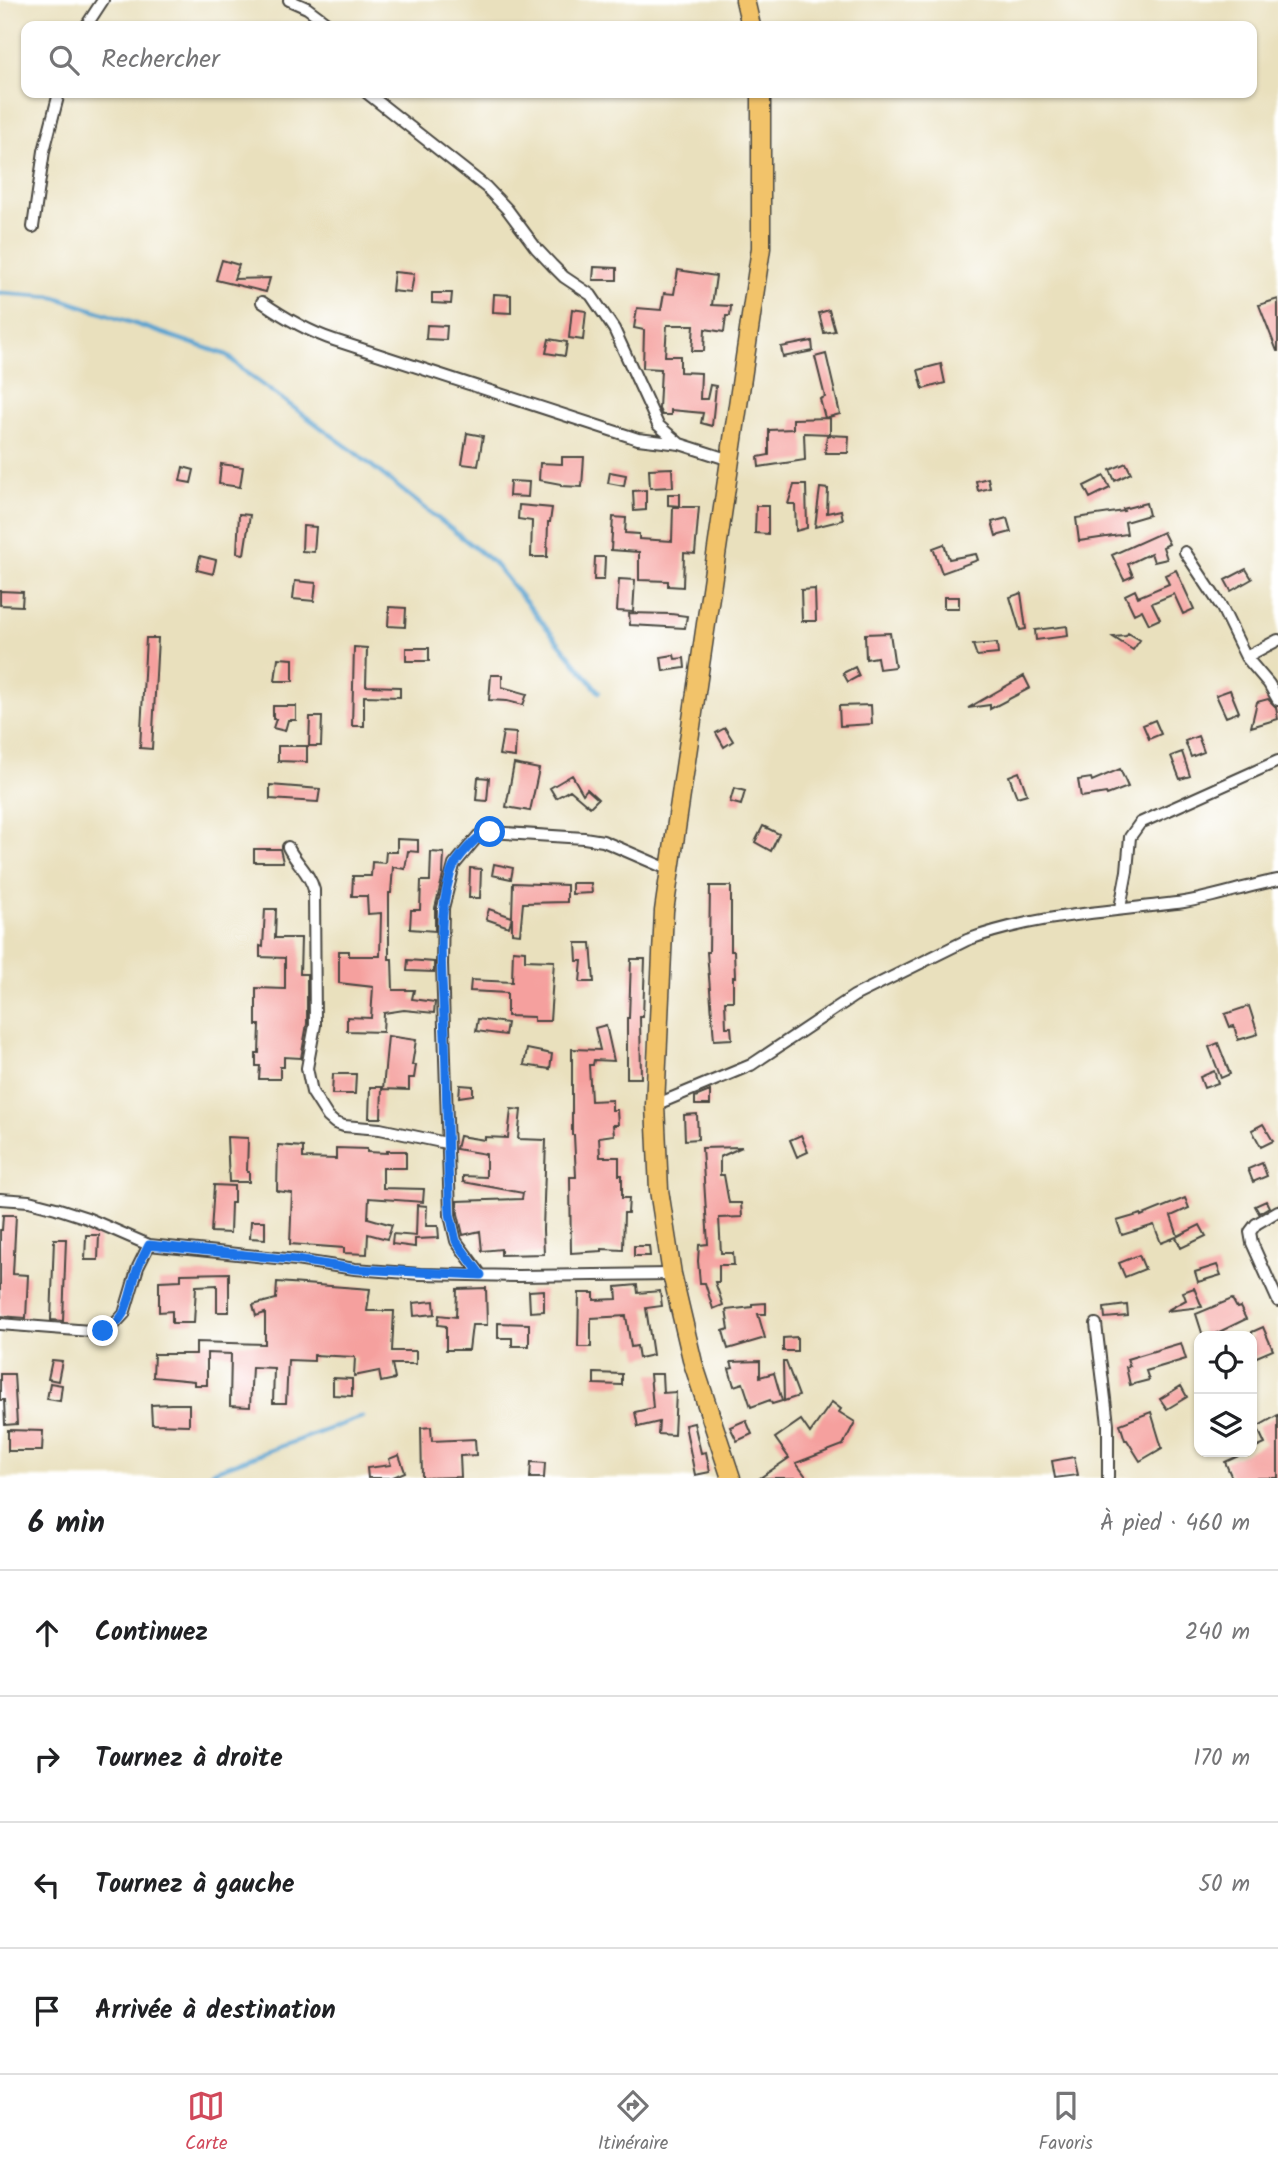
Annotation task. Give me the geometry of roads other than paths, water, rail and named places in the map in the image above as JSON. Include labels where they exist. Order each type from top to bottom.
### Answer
[{"type":"main road","points":[[745,0],[750,21]]},
{"type":"main road","points":[[731,1478],[693,1363],[672,1274],[659,1190],[655,1105],[664,911],[761,248],[761,98]]},
{"type":"street","points":[[89,21],[103,0]]},
{"type":"street","points":[[289,0],[307,8],[324,21]]},
{"type":"street","points":[[33,227],[44,151],[58,98]]},
{"type":"street","points":[[373,98],[486,187],[552,265],[564,277],[591,295],[614,329],[652,416],[658,425],[680,444]]},
{"type":"street","points":[[262,302],[291,322],[323,337],[638,439],[680,444],[730,460]]},
{"type":"street","points":[[1185,552],[1221,606],[1246,657],[1269,684],[1278,700]]},
{"type":"street","points":[[1246,657],[1278,640]]},
{"type":"street","points":[[1120,908],[1128,871],[1130,837],[1140,823],[1278,761]]},
{"type":"street","points":[[481,1275],[456,1241],[452,1230],[446,1143],[442,964],[443,908],[451,871],[478,836],[490,832],[603,841],[670,870]]},
{"type":"street","points":[[288,847],[295,861],[311,880],[314,890],[315,1013],[307,1068],[312,1091],[328,1117],[335,1123],[446,1143]]},
{"type":"street","points":[[655,1105],[751,1065],[854,996],[967,940],[1008,926],[1120,908],[1195,900],[1278,880]]},
{"type":"street","points":[[0,1199],[29,1201],[57,1208],[149,1245],[296,1260],[355,1269],[481,1275],[672,1274]]},
{"type":"street","points":[[1278,1210],[1250,1231],[1252,1243],[1278,1301]]},
{"type":"street","points":[[0,1324],[90,1331],[111,1328],[124,1314],[138,1268],[149,1245]]},
{"type":"street","points":[[1096,1324],[1108,1424],[1108,1478]]},
{"type":"waterway","points":[[0,293],[55,297],[227,355],[245,372],[353,451],[494,563],[599,692]]},
{"type":"waterway","points":[[205,1478],[216,1470],[362,1417]]}]
